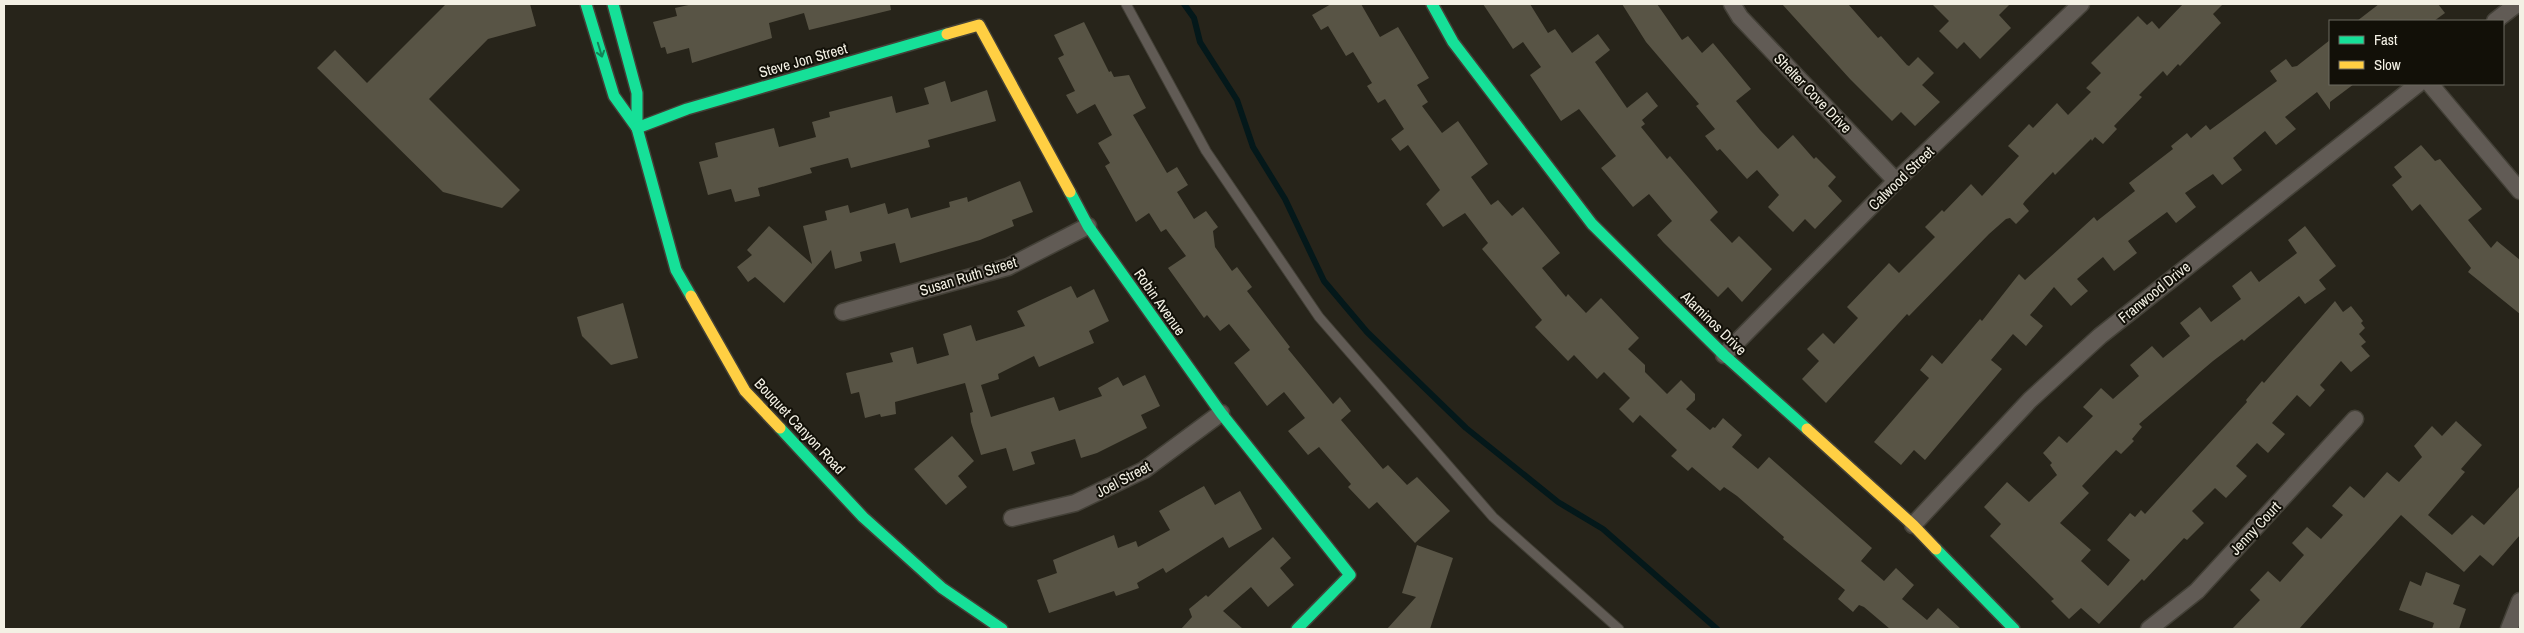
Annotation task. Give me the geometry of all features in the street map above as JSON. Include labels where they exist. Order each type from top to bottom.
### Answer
[{"type":"street","name":"Bouquet Canyon Road","points":[[586,4],[614,96],[637,128]]},
{"type":"street","name":"Bouquet Canyon Road","points":[[613,4],[637,93],[637,128],[676,270],[745,391],[863,517],[942,588],[1002,629]]},
{"type":"street","name":"Alaminos Drive","points":[[1432,4],[1453,42],[1592,224],[1724,355],[1912,525],[2014,629]]},
{"type":"street","name":"Shelter Cove Drive","points":[[1732,4],[1740,17],[1896,181]]},
{"type":"street","points":[[2497,20],[2517,4]]},
{"type":"street","name":"Calwood Street","points":[[1724,355],[1896,181],[2073,7]]},
{"type":"street","name":"Steve Jon Street","points":[[637,128],[686,110],[978,26]]},
{"type":"street","name":"Robin Avenue","points":[[978,26],[1088,226],[1221,413],[1350,575],[1297,629]]},
{"type":"street","name":"Franwood Drive","points":[[1912,525],[2030,400],[2100,336],[2417,85]]},
{"type":"street","points":[[2431,85],[2520,191]]},
{"type":"street","name":"Susan Ruth Street","points":[[843,312],[1008,267],[1088,226]]},
{"type":"street","name":"Joel Street","points":[[1012,518],[1075,503],[1144,470],[1221,413]]},
{"type":"street","name":"Jenny Court","points":[[2149,629],[2197,592],[2355,419]]},
{"type":"street","points":[[2510,629],[2520,601]]},
{"type":"lane","points":[[1126,4],[1206,151],[1319,317],[1493,517],[1619,629]]},
{"type":"building","points":[[446,4],[530,4],[536,26],[488,39],[429,99],[520,190],[502,208],[443,192],[317,68],[335,50],[367,83]]},
{"type":"building","points":[[693,4],[890,4],[891,10],[809,30],[804,13],[769,23],[772,38],[692,63],[689,48],[667,54],[665,47],[661,48],[653,22],[677,16],[675,8]]},
{"type":"building","points":[[1331,4],[1361,4],[1380,37],[1398,27],[1429,78],[1417,85],[1428,102],[1422,106],[1442,133],[1458,121],[1472,141],[1488,164],[1471,177],[1491,205],[1498,200],[1512,216],[1523,207],[1560,253],[1542,268],[1566,297],[1568,294],[1586,313],[1601,298],[1639,338],[1628,349],[1645,365],[1645,372],[1667,394],[1681,380],[1695,394],[1695,400],[1686,409],[1710,430],[1713,427],[1715,428],[1723,418],[1742,435],[1732,447],[1758,469],[1769,457],[1872,548],[1861,561],[1884,581],[1896,568],[1914,585],[1902,599],[1927,620],[1938,608],[1961,629],[1890,629],[1864,607],[1859,605],[1853,612],[1838,599],[1845,590],[1783,539],[1784,537],[1737,496],[1724,487],[1720,491],[1692,467],[1688,471],[1671,456],[1677,450],[1640,415],[1633,423],[1619,409],[1630,398],[1604,372],[1597,379],[1574,355],[1568,361],[1535,327],[1542,320],[1482,249],[1488,243],[1465,213],[1443,227],[1426,204],[1440,190],[1408,145],[1400,151],[1391,139],[1404,129],[1385,99],[1378,103],[1367,86],[1372,83],[1353,52],[1346,56],[1328,26],[1321,30],[1312,15]]},
{"type":"building","points":[[1483,4],[1530,4],[1548,33],[1555,29],[1572,53],[1598,34],[1610,50],[1595,62],[1627,108],[1647,92],[1658,106],[1642,120],[1645,124],[1641,127],[1667,159],[1670,156],[1718,212],[1710,220],[1732,243],[1739,236],[1772,269],[1742,302],[1728,287],[1718,297],[1663,242],[1657,235],[1672,221],[1649,194],[1633,207],[1601,168],[1616,156],[1579,109],[1561,121],[1530,75],[1541,67],[1523,42],[1513,49]]},
{"type":"building","points":[[1622,4],[1657,4],[1682,40],[1688,36],[1702,53],[1713,43],[1751,89],[1736,101],[1760,130],[1778,149],[1793,135],[1814,159],[1816,157],[1836,177],[1828,186],[1842,201],[1815,229],[1805,219],[1793,232],[1768,207],[1779,195],[1757,170],[1747,179],[1720,149],[1717,151],[1705,136],[1715,129],[1696,106],[1699,104],[1646,42]]},
{"type":"building","points":[[1782,4],[1848,4],[1878,38],[1881,36],[1907,65],[1909,66],[1918,57],[1934,73],[1922,85],[1940,102],[1915,126],[1901,112],[1892,121],[1850,79]]},
{"type":"building","points":[[1932,4],[2010,4],[1999,15],[2011,28],[1980,59],[1964,42],[1957,49],[1939,31],[1949,21]]},
{"type":"building","points":[[2183,4],[2223,4],[2213,14],[2221,23],[2180,66],[2178,64],[2167,76],[2163,71],[2139,95],[2142,97],[2114,126],[2117,129],[2103,144],[2095,137],[2092,141],[2091,139],[2055,175],[2053,172],[2023,204],[2029,211],[2016,224],[2010,218],[2006,219],[1989,234],[1909,316],[1907,314],[1826,403],[1802,379],[1819,361],[1807,349],[1823,333],[1834,344],[1858,318],[1847,307],[1889,263],[1899,273],[1935,237],[1925,227],[1942,210],[1944,212],[1971,184],[1982,196],[2019,156],[2008,146],[2029,124],[2033,128],[2057,103],[2068,115],[2091,92],[2086,88],[2101,73],[2091,63],[2138,16],[2147,25],[2152,21],[2159,29]]},
{"type":"building","points":[[2379,4],[2438,4],[2445,13],[2435,20],[2358,20]]},
{"type":"building","points":[[1084,22],[1109,72],[1111,71],[1114,77],[1129,75],[1146,108],[1133,115],[1167,173],[1177,167],[1188,185],[1177,192],[1194,219],[1206,211],[1218,227],[1213,231],[1215,247],[1232,271],[1237,267],[1252,287],[1247,291],[1290,347],[1288,349],[1333,404],[1340,397],[1351,411],[1341,420],[1383,469],[1388,465],[1407,485],[1417,477],[1450,511],[1415,543],[1377,502],[1369,509],[1348,487],[1351,484],[1319,447],[1308,455],[1288,431],[1305,418],[1284,392],[1267,406],[1234,363],[1250,350],[1229,324],[1220,331],[1207,315],[1204,318],[1168,268],[1186,256],[1166,229],[1161,232],[1149,213],[1136,222],[1105,166],[1110,163],[1098,143],[1112,135],[1095,104],[1077,114],[1066,95],[1075,91],[1058,58],[1064,55],[1054,35]]},
{"type":"building","points":[[2329,41],[2329,85],[2353,85],[2330,102],[2330,110],[2317,92],[2285,117],[2296,129],[2276,145],[2265,131],[2233,158],[2242,170],[2222,185],[2213,174],[2185,193],[2196,207],[2176,223],[2167,212],[2128,241],[2137,253],[2114,271],[2103,257],[2077,279],[2088,291],[2071,306],[2054,287],[2030,315],[2043,326],[2026,346],[2013,334],[1991,360],[2002,369],[1925,460],[1914,450],[1901,465],[1874,442],[1929,378],[1920,370],[1932,355],[1942,364],[1980,319],[1982,321],[2019,274],[2025,280],[2094,217],[2097,221],[2135,191],[2129,183],[2173,149],[2171,146],[2187,133],[2191,138],[2206,125],[2210,130],[2277,81],[2270,71],[2286,59],[2292,67],[2297,66]]},
{"type":"building","points":[[945,81],[951,102],[987,90],[996,121],[928,140],[930,147],[851,168],[848,158],[810,168],[812,173],[758,188],[760,196],[735,202],[731,189],[708,195],[699,162],[718,157],[715,143],[774,128],[779,147],[816,137],[812,122],[830,117],[829,112],[892,96],[896,113],[929,104],[924,88]]},
{"type":"building","points":[[2421,145],[2435,161],[2440,159],[2482,209],[2468,220],[2491,248],[2497,241],[2520,260],[2520,314],[2468,272],[2471,268],[2420,204],[2412,211],[2392,185],[2402,177],[2394,167]]},
{"type":"building","points":[[1020,181],[1033,212],[1012,220],[1014,226],[980,240],[900,263],[895,243],[860,252],[862,261],[835,269],[831,250],[784,303],[755,277],[748,282],[737,267],[752,255],[747,250],[769,226],[812,264],[803,226],[827,220],[825,211],[848,205],[850,213],[885,203],[888,214],[908,208],[911,218],[950,207],[949,202],[967,197],[968,202]]},
{"type":"building","points":[[2305,226],[2336,266],[2319,280],[2326,289],[2305,304],[2299,296],[2244,341],[2242,339],[2213,361],[2139,424],[2142,427],[2132,439],[2134,441],[2121,454],[2116,450],[2082,486],[2089,493],[2060,523],[2091,550],[2081,561],[2108,586],[2130,560],[2107,540],[2130,513],[2135,517],[2141,510],[2145,514],[2247,402],[2246,400],[2262,381],[2264,383],[2335,301],[2343,312],[2351,306],[2363,321],[2361,323],[2365,328],[2359,334],[2366,342],[2361,346],[2370,356],[2351,372],[2341,361],[2320,385],[2325,390],[2310,407],[2297,395],[2272,423],[2285,434],[2268,453],[2257,443],[2236,466],[2247,476],[2226,498],[2215,488],[2192,511],[2204,523],[2187,540],[2184,538],[2144,581],[2142,579],[2099,624],[2081,608],[2069,619],[2051,601],[2054,599],[1990,536],[2001,524],[1984,507],[2007,482],[2029,502],[2057,475],[2050,465],[2052,463],[2043,453],[2059,436],[2067,443],[2093,416],[2083,407],[2101,388],[2113,399],[2139,376],[2130,365],[2152,346],[2163,358],[2190,336],[2180,323],[2200,307],[2211,322],[2241,299],[2232,286],[2251,271],[2259,282],[2297,253],[2288,240]]},
{"type":"building","points":[[1071,286],[1077,298],[1094,289],[1109,321],[1089,331],[1094,343],[1039,367],[1034,356],[998,374],[999,379],[981,385],[991,417],[1054,397],[1059,411],[1102,396],[1098,388],[1118,377],[1123,386],[1145,375],[1160,406],[1141,415],[1147,428],[1097,453],[1081,458],[1075,439],[1031,452],[1035,464],[1013,471],[1006,448],[981,455],[971,422],[970,413],[973,412],[965,383],[895,402],[896,414],[881,417],[880,414],[865,418],[859,392],[851,394],[846,373],[893,362],[890,353],[913,347],[917,364],[949,355],[943,334],[971,325],[976,341],[1025,326],[1017,311]]},
{"type":"building","points":[[623,303],[638,358],[611,365],[582,336],[577,317]]},
{"type":"building","points":[[2456,421],[2482,445],[2461,469],[2465,472],[2428,515],[2452,535],[2472,515],[2484,525],[2520,486],[2520,535],[2493,566],[2480,555],[2464,572],[2401,515],[2299,629],[2232,629],[2260,600],[2250,590],[2268,571],[2280,582],[2304,555],[2292,543],[2307,527],[2321,539],[2343,515],[2332,506],[2350,486],[2364,498],[2387,472],[2399,482],[2422,457],[2414,446],[2432,426],[2442,436]]},
{"type":"building","points":[[952,436],[974,461],[958,476],[967,487],[946,505],[914,469]]},
{"type":"building","points":[[1204,486],[1215,505],[1240,491],[1262,529],[1229,548],[1223,537],[1166,573],[1163,568],[1137,583],[1139,588],[1116,596],[1114,591],[1049,613],[1037,580],[1057,573],[1053,560],[1114,535],[1118,548],[1136,541],[1138,547],[1170,530],[1159,511]]},
{"type":"building","points":[[1273,537],[1291,558],[1280,568],[1294,585],[1268,607],[1251,587],[1223,611],[1243,629],[1181,629],[1192,617],[1189,609],[1206,595],[1208,597]]},
{"type":"building","points":[[1417,545],[1453,558],[1430,629],[1387,629],[1416,597],[1402,593]]},
{"type":"building","points":[[2426,572],[2460,585],[2453,604],[2466,609],[2459,629],[2432,629],[2434,623],[2399,610],[2410,581],[2421,586]]},
{"type":"waterway","points":[[1184,4],[1194,18],[1200,42],[1237,100],[1253,147],[1285,199],[1324,281],[1367,332],[1466,428],[1558,502],[1603,529],[1717,629]]},
{"type":"traffic: fast","points":[[586,4],[614,96],[637,128]]},
{"type":"traffic: fast","points":[[613,4],[637,93],[637,128],[676,270],[691,296]]},
{"type":"traffic: fast","points":[[1432,4],[1453,42],[1592,224],[1724,355],[1807,429]]},
{"type":"traffic: fast","points":[[637,128],[687,109],[947,34]]},
{"type":"traffic: fast","points":[[1070,192],[1088,226],[1221,413],[1350,575],[1297,629]]},
{"type":"traffic: fast","points":[[780,428],[863,517],[942,588],[1002,629]]},
{"type":"traffic: fast","points":[[1936,549],[2014,629]]},
{"type":"traffic: slow","points":[[947,34],[979,25],[1070,192]]},
{"type":"traffic: slow","points":[[691,296],[745,391],[780,428]]},
{"type":"traffic: slow","points":[[1807,429],[1913,525],[1936,549]]}]
